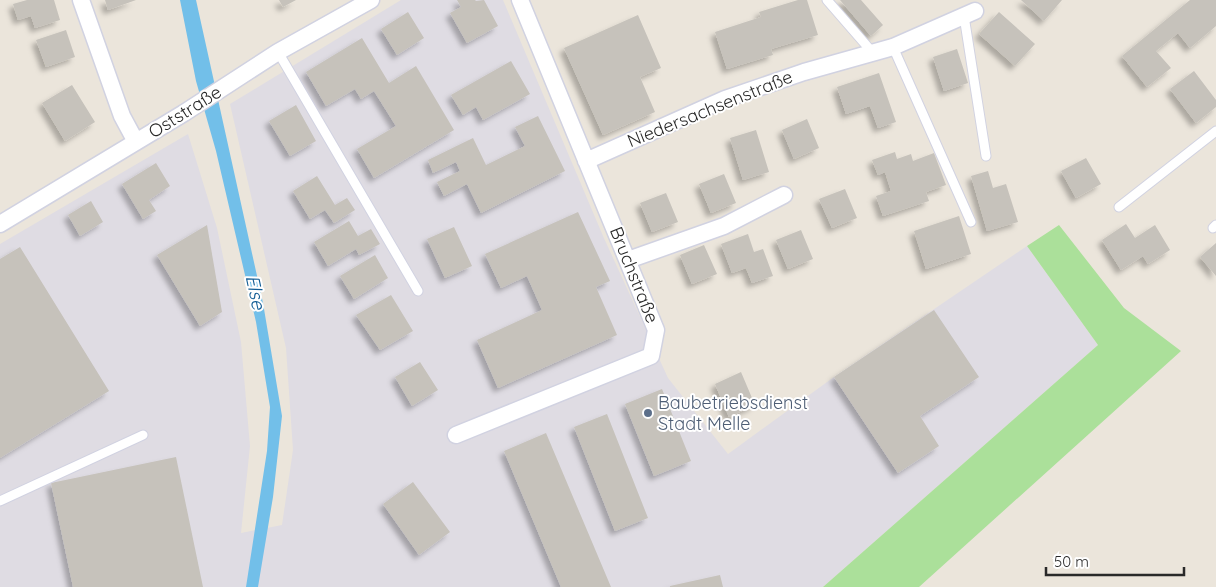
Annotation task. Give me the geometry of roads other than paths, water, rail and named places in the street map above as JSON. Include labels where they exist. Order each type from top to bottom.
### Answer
[{"type":"street","points":[[81,0],[122,116],[136,142]]},
{"type":"street","name":"Oststraße","points":[[0,224],[184,113],[344,7],[371,0]]},
{"type":"street","name":"Bruchstraße","points":[[456,435],[651,356],[656,330],[520,0]]},
{"type":"street","name":"Niedersachsenstraße","points":[[586,161],[726,99],[804,72],[893,48],[969,14]]},
{"type":"street","points":[[628,260],[724,226],[784,195]]},
{"type":"lane","points":[[826,0],[873,53]]},
{"type":"lane","name":"Niedersachsenstraße","points":[[969,14],[986,156]]},
{"type":"lane","points":[[893,48],[971,222]]},
{"type":"lane","points":[[278,52],[301,95],[418,291]]},
{"type":"lane","points":[[1119,207],[1216,131]]},
{"type":"lane","points":[[0,501],[143,435]]},
{"type":"water","name":"Else","points":[[180,0],[196,0],[263,303],[282,416],[273,497],[258,587],[246,587],[267,451],[270,407],[256,322],[216,151],[196,81]]},
{"type":"place","name":"Baubetriebsdienst Stadt Melle","points":[[648,413]]}]
